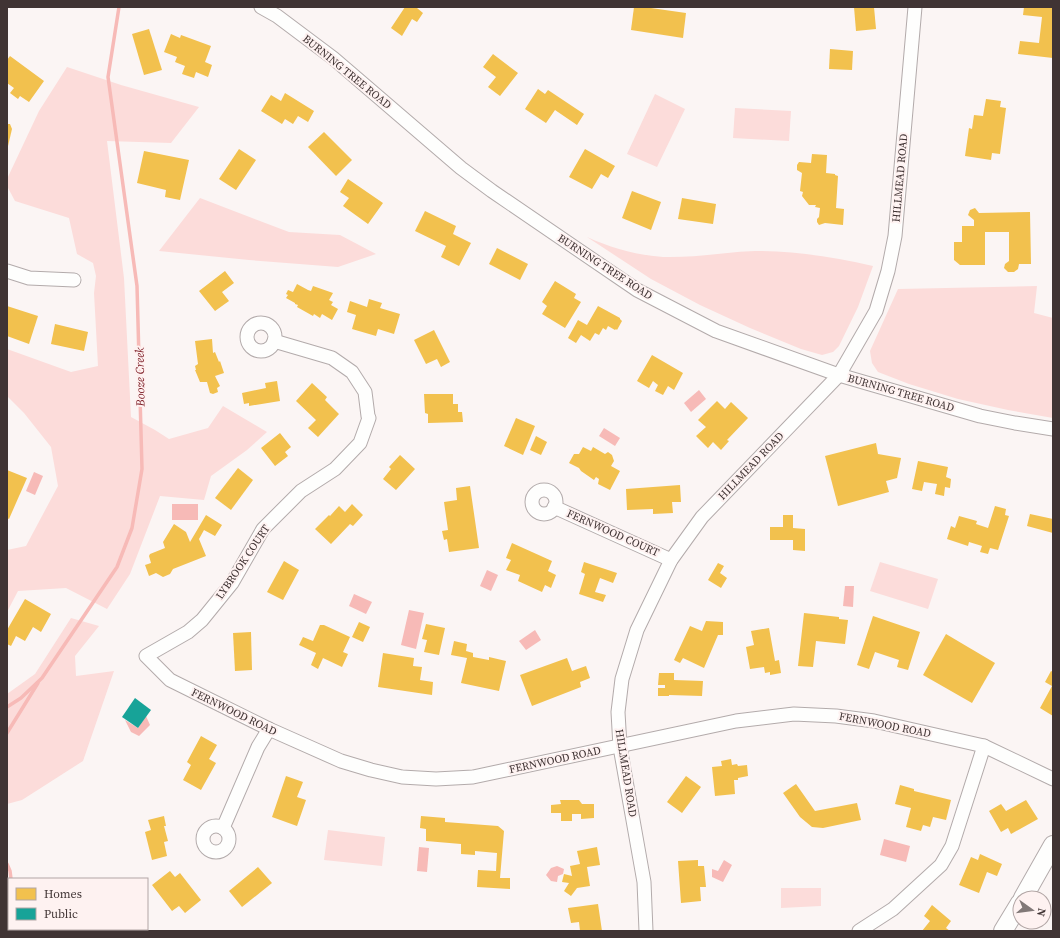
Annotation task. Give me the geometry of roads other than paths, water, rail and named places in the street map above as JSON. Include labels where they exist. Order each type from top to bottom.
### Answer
[{"type":"main road","points":[[1028,890],[1053,845]]},
{"type":"main road","points":[[1003,931],[1012,916]]},
{"type":"street","name":"BURNING TREE ROAD","points":[[261,7],[277,16],[333,58],[461,168],[492,192],[637,290],[716,331],[839,375],[980,416],[1053,429]]},
{"type":"street","name":"HILLMEAD ROAD","points":[[646,931],[644,882],[620,746],[618,712],[622,679],[637,630],[671,560],[702,517],[839,375],[876,311],[888,271],[895,236],[915,7]]},
{"type":"street","points":[[7,271],[28,278],[74,280]]},
{"type":"street","name":"LYBROOK COURT","points":[[146,656],[188,632],[202,620],[232,583],[263,529],[301,491],[335,469],[360,443],[369,418],[365,392],[352,372],[332,358],[274,341]]},
{"type":"street","name":"FERNWOOD COURT","points":[[554,507],[671,560]]},
{"type":"street","name":"FERNWOOD ROAD","points":[[146,656],[170,680],[269,729],[341,761],[402,777],[436,779],[473,777],[736,721],[794,714],[836,716],[874,721],[984,746],[1053,779]]},
{"type":"street","points":[[223,828],[258,747],[269,729]]},
{"type":"street","points":[[859,931],[892,909],[941,865],[952,846],[984,746]]},
{"type":"waterway","name":"Booze Creek","points":[[7,707],[21,698],[42,678],[117,567],[132,528],[142,469],[137,286],[108,77],[119,7]]},
{"type":"waterway","points":[[7,733],[38,683]]},
{"type":"waterway","points":[[7,864],[11,878]]}]
